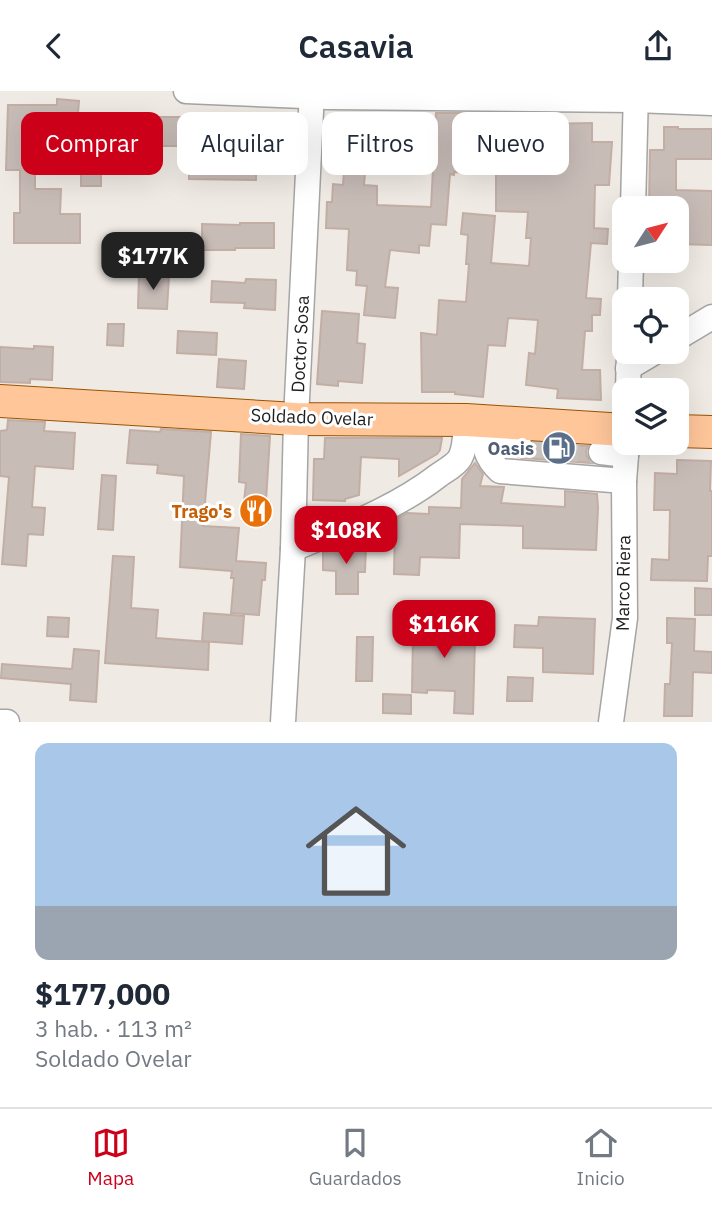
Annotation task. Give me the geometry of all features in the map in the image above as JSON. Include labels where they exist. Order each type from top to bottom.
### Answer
[{"type":"main road","name":"Soldado Ovelar","points":[[0,401],[478,428],[612,441]]},
{"type":"main road","points":[[689,431],[712,432]]},
{"type":"street","points":[[186,91],[636,95],[712,103]]},
{"type":"street","name":"Doctor Sosa","points":[[283,722],[293,549],[296,419],[321,93]]},
{"type":"street","points":[[633,196],[636,95]]},
{"type":"street","points":[[689,331],[712,317]]},
{"type":"street","points":[[478,428],[519,445]]},
{"type":"street","points":[[478,428],[492,463],[500,471],[624,481]]},
{"type":"street","points":[[293,549],[376,514],[416,493],[459,460],[478,428]]},
{"type":"street","points":[[601,452],[612,448]]},
{"type":"street","name":"Marco Riera","points":[[611,722],[625,618],[625,455]]},
{"type":"street","points":[[0,722],[8,722]]},
{"type":"building","points":[[57,99],[79,101],[78,112],[21,112],[21,175],[35,175],[35,189],[61,189],[60,214],[80,214],[80,243],[14,243],[14,213],[20,213],[20,170],[6,170],[8,105],[57,105]]},
{"type":"building","points":[[438,113],[452,113],[452,174],[446,225],[431,224],[429,246],[419,245],[419,253],[390,250],[385,287],[398,288],[395,318],[364,315],[367,286],[356,285],[357,271],[347,270],[349,229],[326,228],[327,202],[332,202],[333,184],[343,185],[344,175],[365,175],[364,185],[377,186],[377,205],[431,207],[433,175],[438,175]]},
{"type":"building","points":[[163,117],[177,117],[177,146],[163,146]]},
{"type":"building","points":[[569,123],[592,123],[592,142],[612,142],[609,185],[595,185],[594,228],[608,229],[607,244],[591,243],[586,298],[601,299],[600,315],[592,315],[592,331],[585,331],[582,370],[600,370],[601,400],[557,398],[558,389],[526,385],[529,353],[535,354],[538,320],[508,318],[505,346],[488,345],[483,397],[455,392],[422,392],[421,333],[437,335],[439,300],[466,302],[469,264],[466,264],[468,235],[461,234],[463,213],[495,216],[491,263],[529,266],[531,238],[526,238],[528,212],[496,211],[496,175],[569,175]]},
{"type":"building","points":[[664,127],[712,129],[712,159],[676,159],[676,190],[712,191],[712,245],[690,244],[690,196],[649,196],[650,150],[664,150]]},
{"type":"building","points":[[81,175],[101,175],[101,186],[81,186]]},
{"type":"building","points":[[189,175],[256,175],[256,180],[189,179]]},
{"type":"building","points":[[274,223],[274,248],[202,250],[202,224]]},
{"type":"building","points":[[139,274],[169,276],[167,309],[138,308]]},
{"type":"building","points":[[246,279],[276,280],[275,310],[244,308],[245,303],[211,302],[212,281],[245,283]]},
{"type":"building","points":[[322,311],[359,314],[357,343],[365,344],[362,383],[338,381],[338,386],[317,384]]},
{"type":"building","points":[[108,324],[124,324],[123,346],[107,345]]},
{"type":"building","points":[[178,331],[217,333],[216,355],[177,353]]},
{"type":"building","points":[[34,346],[53,347],[52,380],[30,379],[30,383],[0,382],[0,347],[34,349]]},
{"type":"building","points":[[219,359],[246,361],[244,389],[217,387]]},
{"type":"building","points":[[8,420],[45,422],[44,431],[75,433],[73,469],[35,466],[32,507],[45,508],[43,535],[28,534],[26,566],[2,564],[9,477],[0,476],[0,431],[7,430]]},
{"type":"building","points":[[161,429],[211,432],[203,526],[239,528],[236,561],[266,563],[259,615],[231,613],[234,578],[231,578],[232,571],[180,567],[184,476],[157,473],[158,465],[127,463],[130,430],[160,432]]},
{"type":"building","points":[[241,434],[270,436],[266,501],[270,502],[268,523],[242,520],[246,483],[239,482]]},
{"type":"building","points":[[325,438],[442,438],[437,454],[399,476],[399,459],[361,457],[359,495],[345,501],[313,500],[314,459],[324,459]]},
{"type":"building","points":[[533,443],[588,446],[587,457],[592,463],[523,458],[531,453]]},
{"type":"building","points":[[677,460],[711,461],[712,556],[708,556],[707,581],[651,580],[652,559],[669,560],[670,510],[654,510],[655,473],[677,474]]},
{"type":"building","points":[[475,463],[483,474],[480,486],[504,487],[501,503],[565,507],[565,491],[597,494],[596,550],[523,548],[523,526],[460,524],[459,558],[420,557],[419,575],[394,574],[395,520],[407,513],[429,514],[429,507],[461,508],[462,479]]},
{"type":"building","points":[[102,475],[116,476],[113,530],[98,529]]},
{"type":"building","points":[[345,543],[366,545],[365,572],[358,572],[358,594],[336,594],[336,571],[323,570],[323,552]]},
{"type":"building","points":[[113,556],[134,557],[131,608],[158,610],[156,638],[209,642],[208,670],[105,663]]},
{"type":"building","points":[[695,588],[712,589],[712,615],[695,615]]},
{"type":"building","points":[[204,613],[244,616],[242,644],[202,641]]},
{"type":"building","points":[[409,615],[477,629],[473,714],[454,713],[455,691],[412,692],[413,634],[405,632]]},
{"type":"building","points":[[48,617],[69,618],[68,637],[47,636]]},
{"type":"building","points":[[539,617],[595,619],[593,674],[543,672],[543,648],[514,647],[515,625],[538,626]]},
{"type":"building","points":[[667,618],[695,619],[694,651],[712,652],[712,673],[693,672],[692,716],[664,716],[665,684],[670,684],[672,643],[667,643]]},
{"type":"building","points":[[357,637],[373,637],[372,681],[356,681]]},
{"type":"building","points":[[74,649],[99,651],[96,702],[70,700],[71,684],[1,678],[2,664],[72,669]]},
{"type":"building","points":[[508,677],[533,678],[532,701],[507,701]]},
{"type":"building","points":[[383,694],[411,695],[411,714],[383,713]]},
{"type":"tunnel","points":[[519,444],[601,452]]},
{"type":"place","name":"Oasis","points":[[559,448]]},
{"type":"place","name":"Trago's","points":[[256,511]]}]
